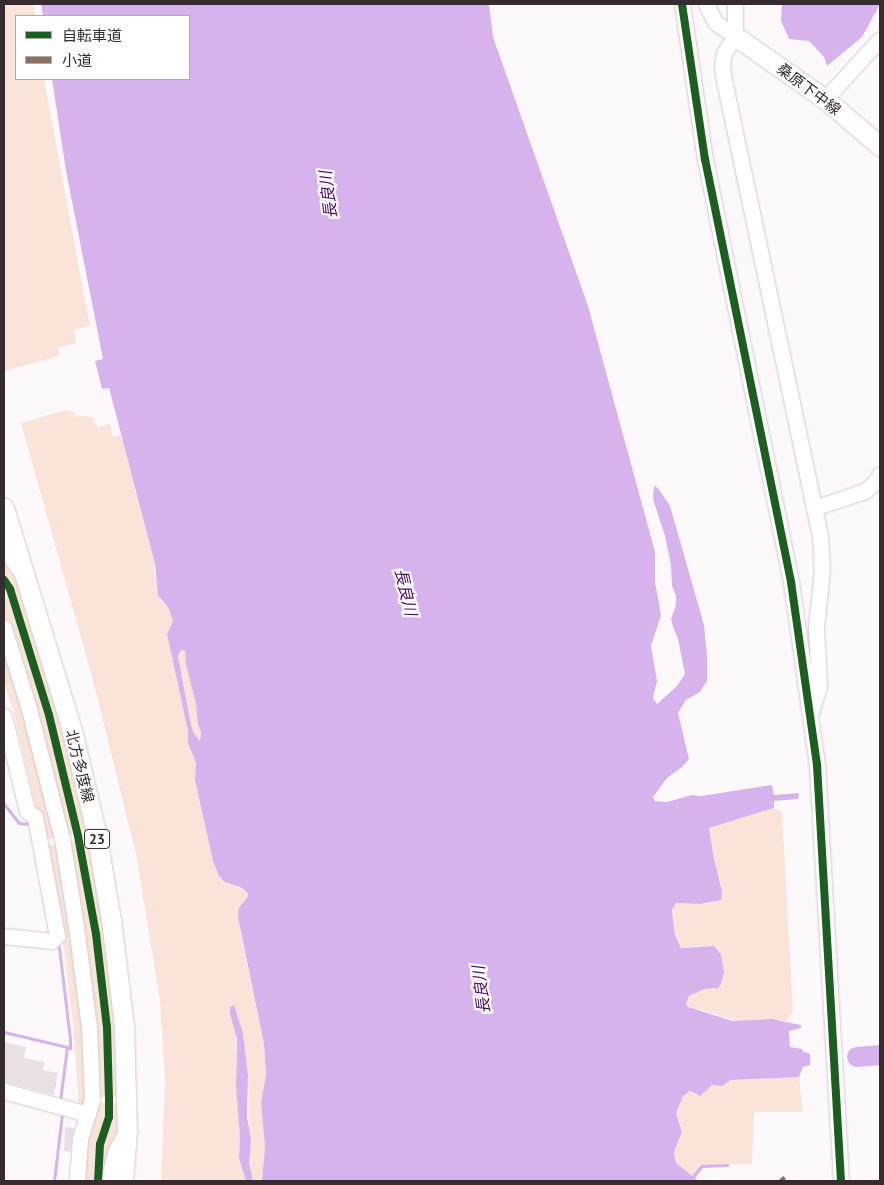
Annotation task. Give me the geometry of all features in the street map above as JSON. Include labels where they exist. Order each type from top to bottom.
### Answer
[{"type":"main road","name":"桑原下中線","points":[[735,36],[825,99],[880,146]]},
{"type":"main road","name":"北方多度線","points":[[4,508],[72,730],[96,832],[111,920],[124,1026],[127,1131],[123,1181]]},
{"type":"street","points":[[682,4],[705,159],[791,582],[817,765],[825,871],[842,1181]]},
{"type":"street","points":[[706,4],[715,22],[735,36]]},
{"type":"street","points":[[735,4],[735,36],[724,54],[722,67],[820,535],[822,570],[817,612],[819,686],[810,716]]},
{"type":"street","points":[[825,99],[880,39]]},
{"type":"street","points":[[814,508],[865,491],[875,482],[880,474]]},
{"type":"street","points":[[4,549],[23,574]]},
{"type":"street","points":[[4,628],[29,709],[62,839],[76,926],[89,1028],[92,1099],[80,1139],[77,1181]]},
{"type":"street","points":[[4,716],[27,812],[35,817],[57,936],[51,941],[4,936]]},
{"type":"street","points":[[4,1091],[88,1114]]},
{"type":"street","points":[[108,1181],[115,1152],[127,1131]]},
{"type":"shaded area","points":[[4,4],[33,4],[35,15],[15,15],[15,80],[44,80],[90,326],[74,330],[76,343],[58,348],[59,356],[4,371]]},
{"type":"shaded area","points":[[66,410],[73,412],[76,417],[92,417],[98,427],[110,424],[113,437],[121,435],[155,564],[154,572],[162,602],[169,609],[173,621],[167,634],[188,731],[188,743],[196,763],[195,780],[213,861],[219,876],[247,892],[240,929],[264,1044],[266,1075],[261,1103],[265,1146],[262,1181],[253,1181],[249,1163],[248,1075],[243,1033],[236,1011],[236,1087],[240,1136],[239,1158],[246,1181],[161,1181],[165,1082],[160,1000],[136,854],[94,684],[21,423]]},
{"type":"shaded area","points":[[4,562],[18,582],[59,710],[88,830],[81,832],[52,714],[12,587],[4,575]]},
{"type":"shaded area","points":[[4,585],[46,717],[75,833],[64,836],[32,707],[4,616]]},
{"type":"shaded area","points":[[4,638],[57,837],[44,840],[14,714],[4,682]]},
{"type":"shaded area","points":[[181,649],[185,651],[186,665],[196,704],[198,724],[201,732],[200,741],[193,732],[190,720],[178,656]]},
{"type":"shaded area","points":[[774,808],[782,812],[793,1012],[787,1021],[772,1019],[739,1022],[700,1009],[693,1010],[686,1005],[689,996],[704,988],[715,989],[724,971],[721,954],[714,946],[688,946],[681,948],[675,935],[673,906],[676,903],[700,904],[721,900],[709,828]]},
{"type":"shaded area","points":[[90,838],[106,929],[121,1097],[112,1097],[110,1029],[99,933],[82,840]]},
{"type":"shaded area","points":[[76,841],[93,934],[103,1025],[107,1097],[96,1097],[65,842]]},
{"type":"shaded area","points":[[59,844],[73,927],[89,1102],[79,1107],[73,1023],[61,925],[45,846]]},
{"type":"shaded area","points":[[799,1077],[803,1112],[754,1112],[752,1164],[701,1165],[692,1177],[676,1163],[674,1152],[682,1133],[676,1114],[683,1096],[688,1092],[692,1092],[695,1096],[712,1085],[722,1086],[731,1080]]},
{"type":"shaded area","points":[[96,1103],[107,1103],[107,1118],[97,1142],[94,1181],[82,1181],[86,1139]]},
{"type":"shaded area","points":[[113,1103],[121,1104],[121,1118],[101,1181],[104,1143],[113,1119]]},
{"type":"water","name":"長良川","points":[[41,4],[489,4],[493,37],[588,306],[655,552],[655,582],[661,615],[651,646],[657,681],[653,698],[657,704],[677,686],[685,674],[678,639],[671,619],[676,605],[676,596],[672,586],[671,565],[665,536],[653,499],[654,486],[658,488],[670,506],[704,625],[707,681],[700,692],[686,700],[678,713],[689,759],[667,778],[653,797],[655,801],[667,802],[692,795],[701,796],[772,785],[774,795],[799,793],[798,799],[774,801],[774,808],[709,828],[722,892],[721,900],[700,904],[676,903],[672,910],[675,935],[681,948],[714,946],[721,954],[724,971],[718,988],[704,989],[689,996],[686,1004],[688,1007],[733,1021],[772,1019],[801,1025],[801,1028],[789,1031],[790,1047],[802,1049],[810,1054],[810,1065],[803,1067],[799,1077],[731,1080],[722,1086],[712,1085],[700,1096],[690,1091],[683,1096],[676,1114],[682,1132],[674,1152],[676,1163],[692,1176],[701,1165],[729,1164],[729,1167],[703,1168],[695,1178],[699,1181],[262,1181],[265,1146],[261,1103],[266,1075],[264,1044],[238,917],[239,908],[248,896],[247,892],[240,887],[225,882],[219,876],[213,861],[195,780],[196,763],[188,743],[188,731],[167,634],[173,621],[169,609],[158,595],[155,564],[109,388],[102,389],[95,361],[103,359],[66,171],[52,80],[190,80],[190,15],[43,15]],"holes":[[[181,650],[185,651],[186,665],[196,704],[198,724],[201,732],[200,741],[193,732],[190,720],[178,656]]]},
{"type":"water","points":[[782,4],[880,4],[862,37],[827,66],[824,57],[809,41],[789,39],[781,21]]},
{"type":"water","points":[[234,1005],[243,1033],[248,1075],[247,1116],[251,1141],[249,1163],[253,1181],[246,1181],[239,1158],[240,1136],[236,1087],[237,1039],[230,1014],[230,1007]]},
{"type":"building","points":[[4,1042],[26,1047],[24,1058],[45,1062],[43,1070],[58,1073],[54,1095],[4,1082]]},
{"type":"building","points":[[65,1127],[74,1128],[70,1152],[64,1151]]},
{"type":"waterway","points":[[4,804],[19,823],[29,824]]},
{"type":"waterway","points":[[59,947],[70,1039],[70,1048],[67,1047],[60,1101]]},
{"type":"waterway","points":[[4,1032],[67,1047]]},
{"type":"waterway","points":[[857,1057],[880,1055]]},
{"type":"waterway","points":[[54,1181],[62,1114]]},
{"type":"marked path","points":[[781,1178],[784,1181]]},
{"type":"cycle path","points":[[682,4],[705,159],[791,582],[817,765],[841,1181]]},
{"type":"cycle path","points":[[4,580],[10,589],[49,715],[78,836],[96,934],[107,1027],[109,1099],[109,1117],[100,1144],[98,1181]]}]
